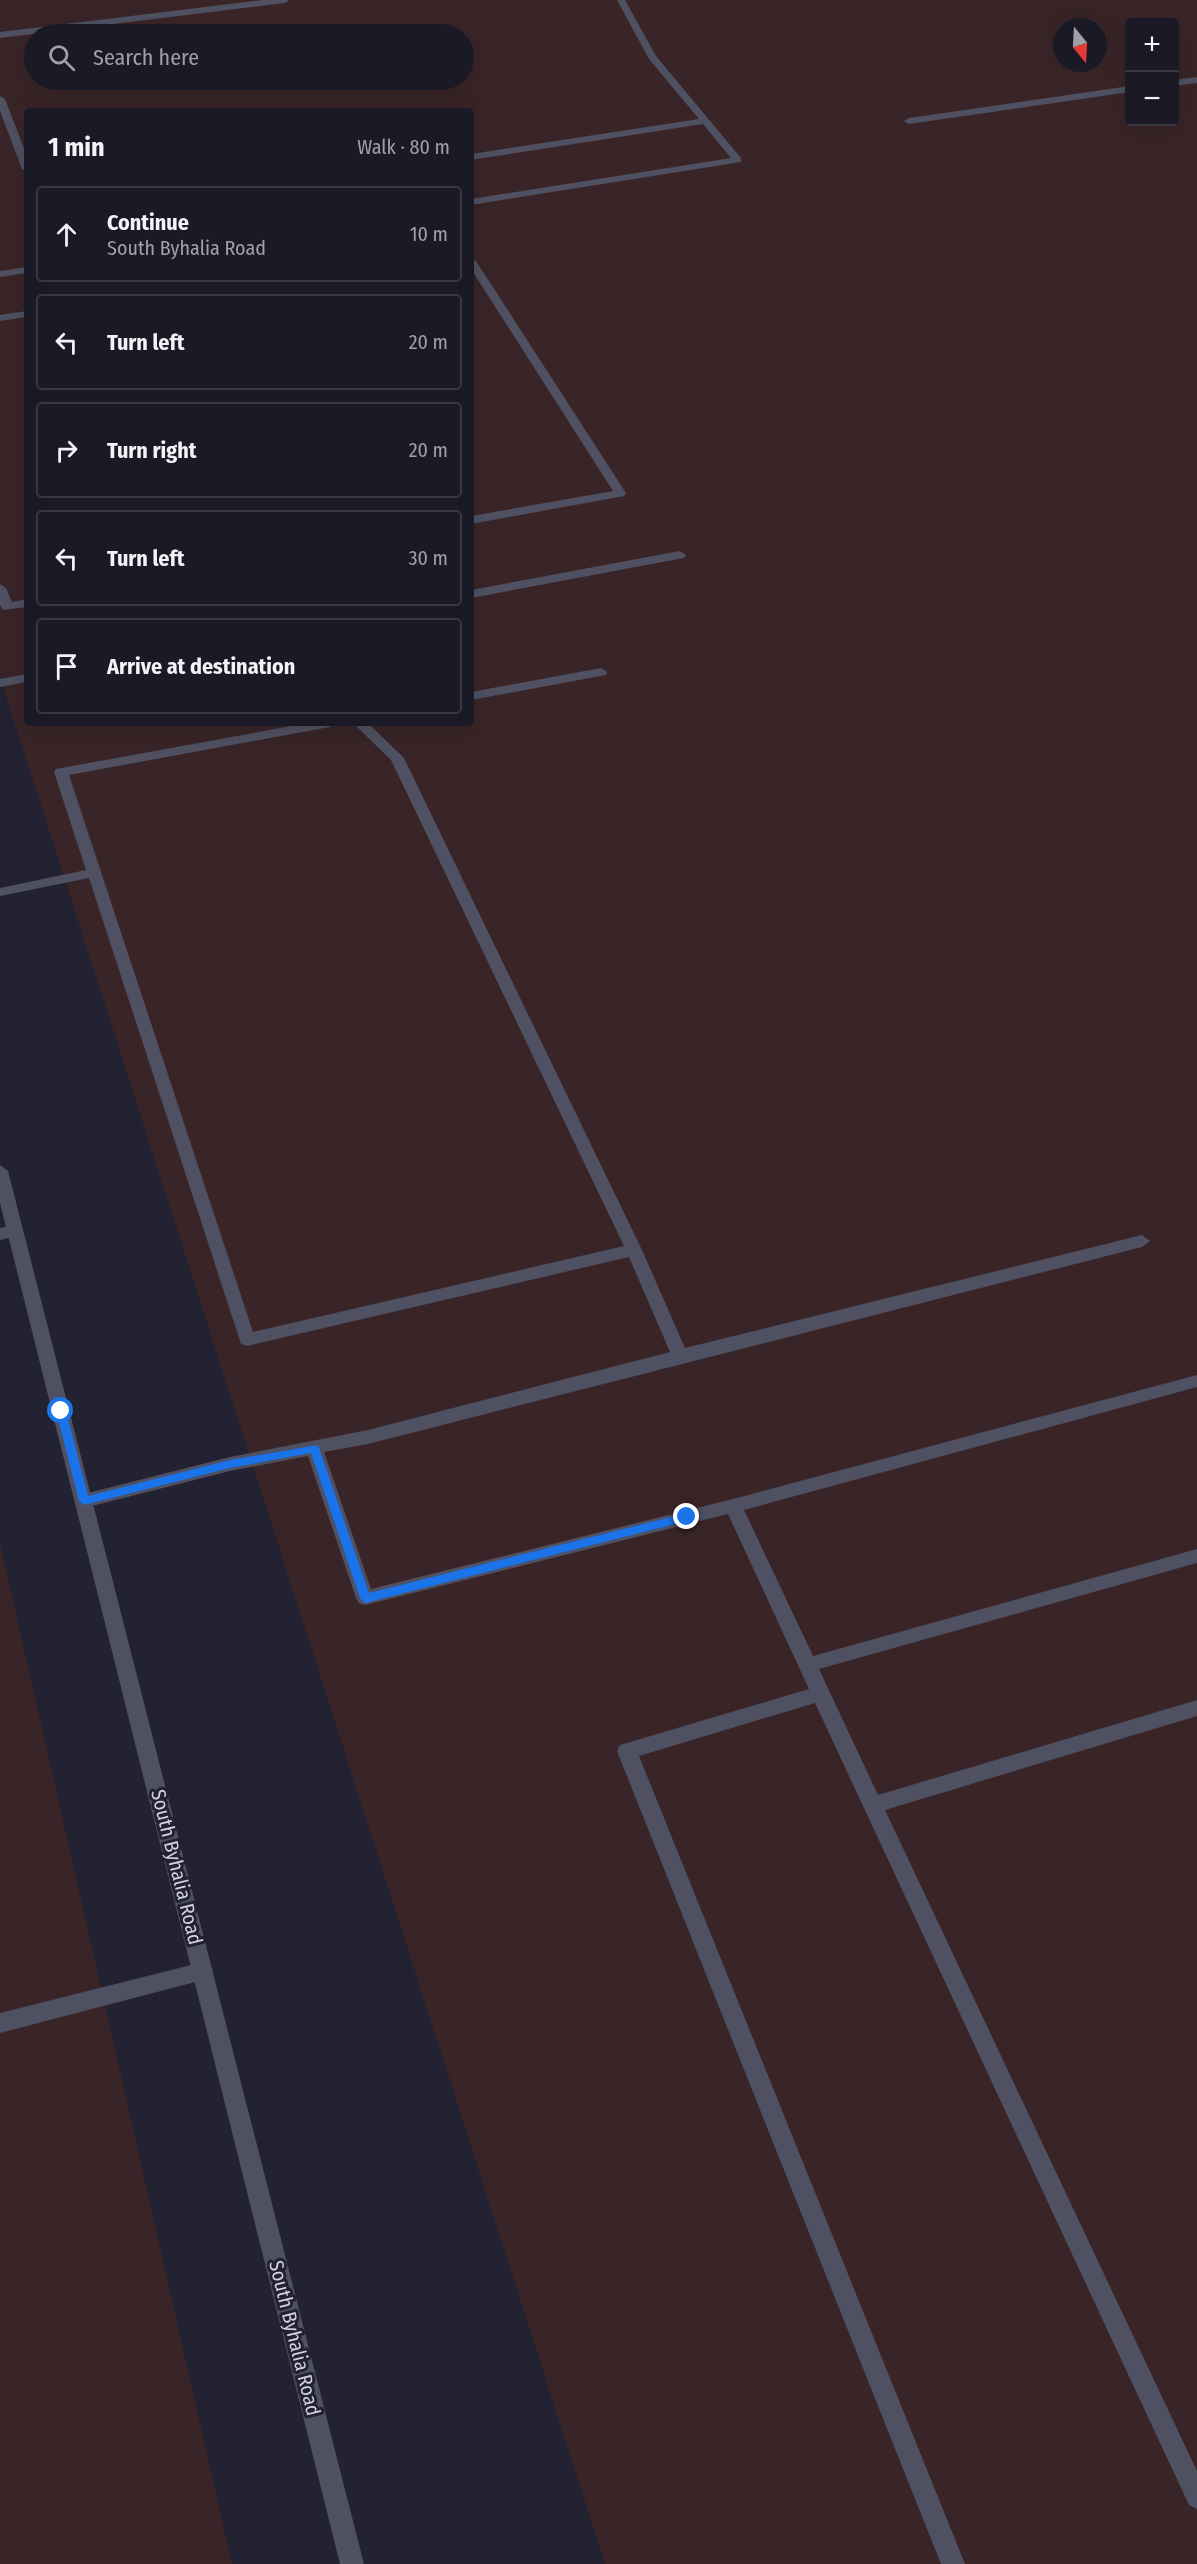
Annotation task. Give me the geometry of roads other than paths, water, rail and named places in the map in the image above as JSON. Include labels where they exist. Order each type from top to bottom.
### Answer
[{"type":"main road","points":[[90,24],[285,0]]},
{"type":"main road","points":[[474,202],[738,160],[652,57],[621,0]]},
{"type":"main road","points":[[0,35],[24,32]]},
{"type":"main road","points":[[1179,82],[1197,80]]},
{"type":"main road","points":[[909,121],[1125,90]]},
{"type":"main road","points":[[0,99],[24,161]]},
{"type":"main road","points":[[474,157],[706,121]]},
{"type":"main road","points":[[474,266],[620,493],[474,519]]},
{"type":"main road","points":[[0,274],[24,270]]},
{"type":"main road","points":[[0,318],[24,314]]},
{"type":"main road","points":[[474,593],[680,555]]},
{"type":"main road","points":[[0,588],[7,607],[24,604]]},
{"type":"main road","points":[[474,695],[601,672]]},
{"type":"main road","points":[[0,683],[24,679]]},
{"type":"main road","points":[[314,726],[61,772],[247,1340],[634,1250]]},
{"type":"main road","points":[[363,726],[397,758],[634,1250],[680,1356]]},
{"type":"main road","points":[[0,891],[95,872]]},
{"type":"main road","name":"South Byhalia Road","points":[[0,1171],[8,1232],[84,1501],[352,2564]]},
{"type":"main road","points":[[84,1501],[230,1464],[315,1448],[1142,1241]]},
{"type":"main road","points":[[315,1448],[365,1598],[733,1506],[1197,1381]]},
{"type":"main road","points":[[733,1506],[1197,2497]]},
{"type":"main road","points":[[807,1665],[1197,1556]]},
{"type":"main road","points":[[821,1693],[627,1751],[953,2564]]},
{"type":"main road","points":[[873,1805],[1197,1708]]},
{"type":"main road","points":[[0,2023],[203,1971]]}]
